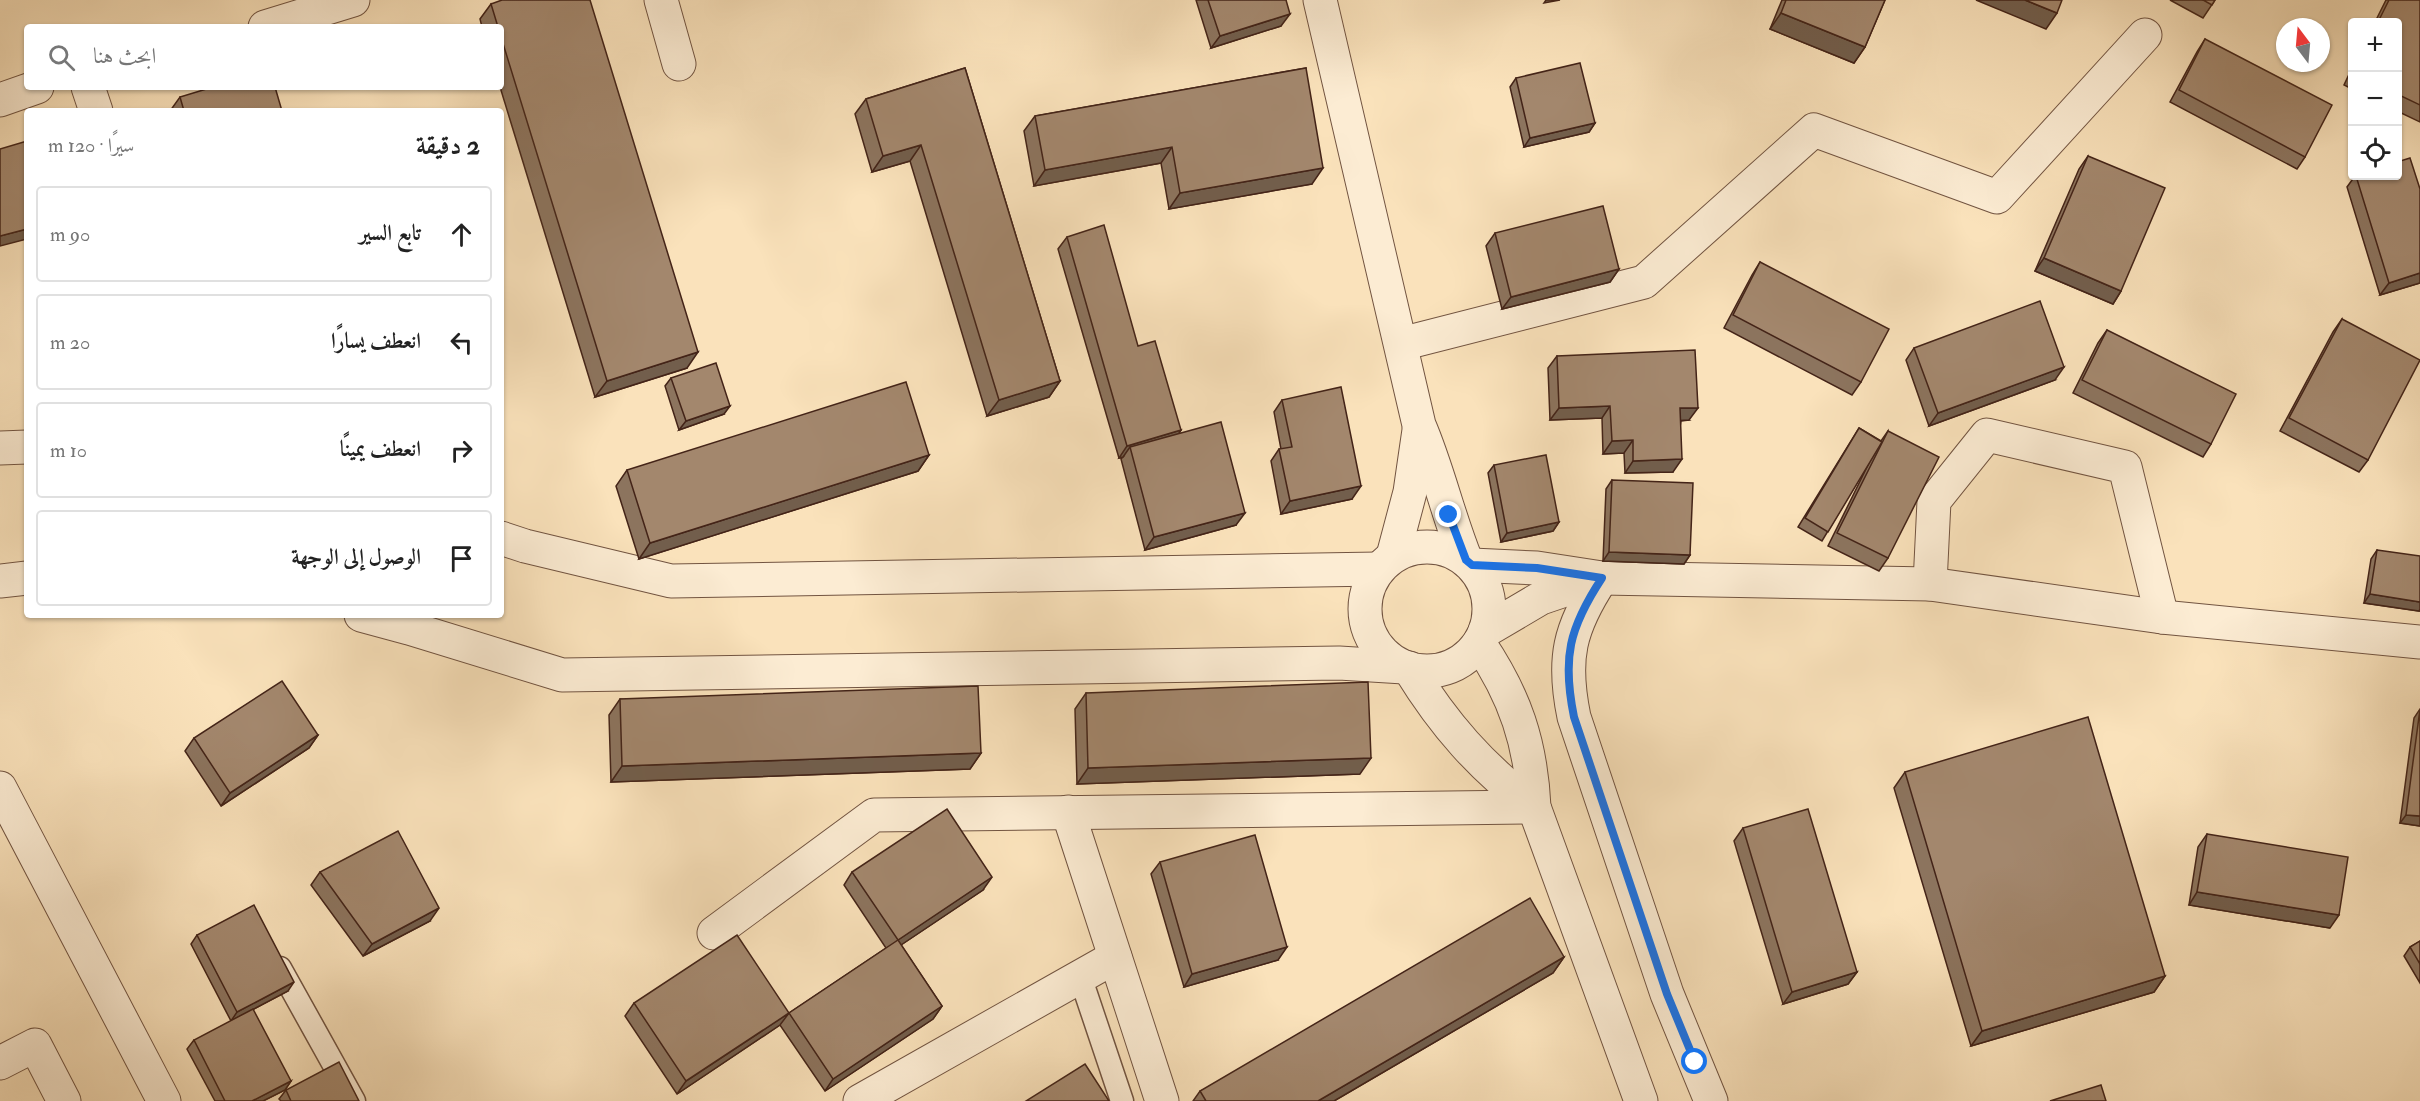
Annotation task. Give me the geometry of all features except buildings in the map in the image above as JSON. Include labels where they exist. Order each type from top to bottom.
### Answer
[{"type":"street","points":[[275,24],[353,0]]},
{"type":"street","points":[[661,0],[679,64]]},
{"type":"street","points":[[1320,0],[1419,425],[1436,469],[1449,515],[1469,562],[1480,576],[1489,603],[1489,617],[1482,637],[1521,721],[1533,778],[1534,807],[1641,1101]]},
{"type":"street","points":[[1401,344],[1644,282],[1814,130],[1997,197],[2145,35]]},
{"type":"street","points":[[0,100],[28,90]]},
{"type":"street","points":[[89,90],[95,108]]},
{"type":"street","points":[[1419,425],[1410,492],[1386,562],[1368,586],[1364,605],[1366,625],[1374,643],[1387,657],[1407,668],[1429,701],[1470,752],[1504,784],[1534,807]]},
{"type":"street","points":[[1930,584],[1934,501],[1988,435],[2125,467],[2162,617]]},
{"type":"street","points":[[0,448],[24,447]]},
{"type":"street","points":[[504,539],[671,581],[1386,562],[1411,548],[1430,546],[1449,550],[1469,562],[1537,568],[1602,578],[1930,584],[2162,617],[2420,642]]},
{"type":"street","points":[[0,581],[24,578]]},
{"type":"street","points":[[373,618],[410,627],[562,675],[1339,663],[1429,671],[1448,667],[1466,657],[1482,637],[1541,598],[1602,578]]},
{"type":"street","points":[[1602,578],[1586,603],[1574,630],[1568,659],[1568,688],[1574,717],[1667,994],[1711,1101]]},
{"type":"street","points":[[0,788],[164,1101]]},
{"type":"street","points":[[714,933],[874,815],[1534,807]]},
{"type":"street","points":[[1068,812],[1162,1101]]},
{"type":"street","points":[[860,1101],[1115,957]]},
{"type":"street","points":[[0,1063],[35,1045],[64,1101]]},
{"type":"lane","points":[[280,968],[354,1101]]},
{"type":"lane","points":[[1080,976],[1122,1101]]},
{"type":"route","points":[[1449,515],[1466,560],[1472,565],[1537,568],[1602,578],[1586,603],[1574,630],[1568,659],[1568,688],[1574,717],[1667,994],[1695,1062]]}]
